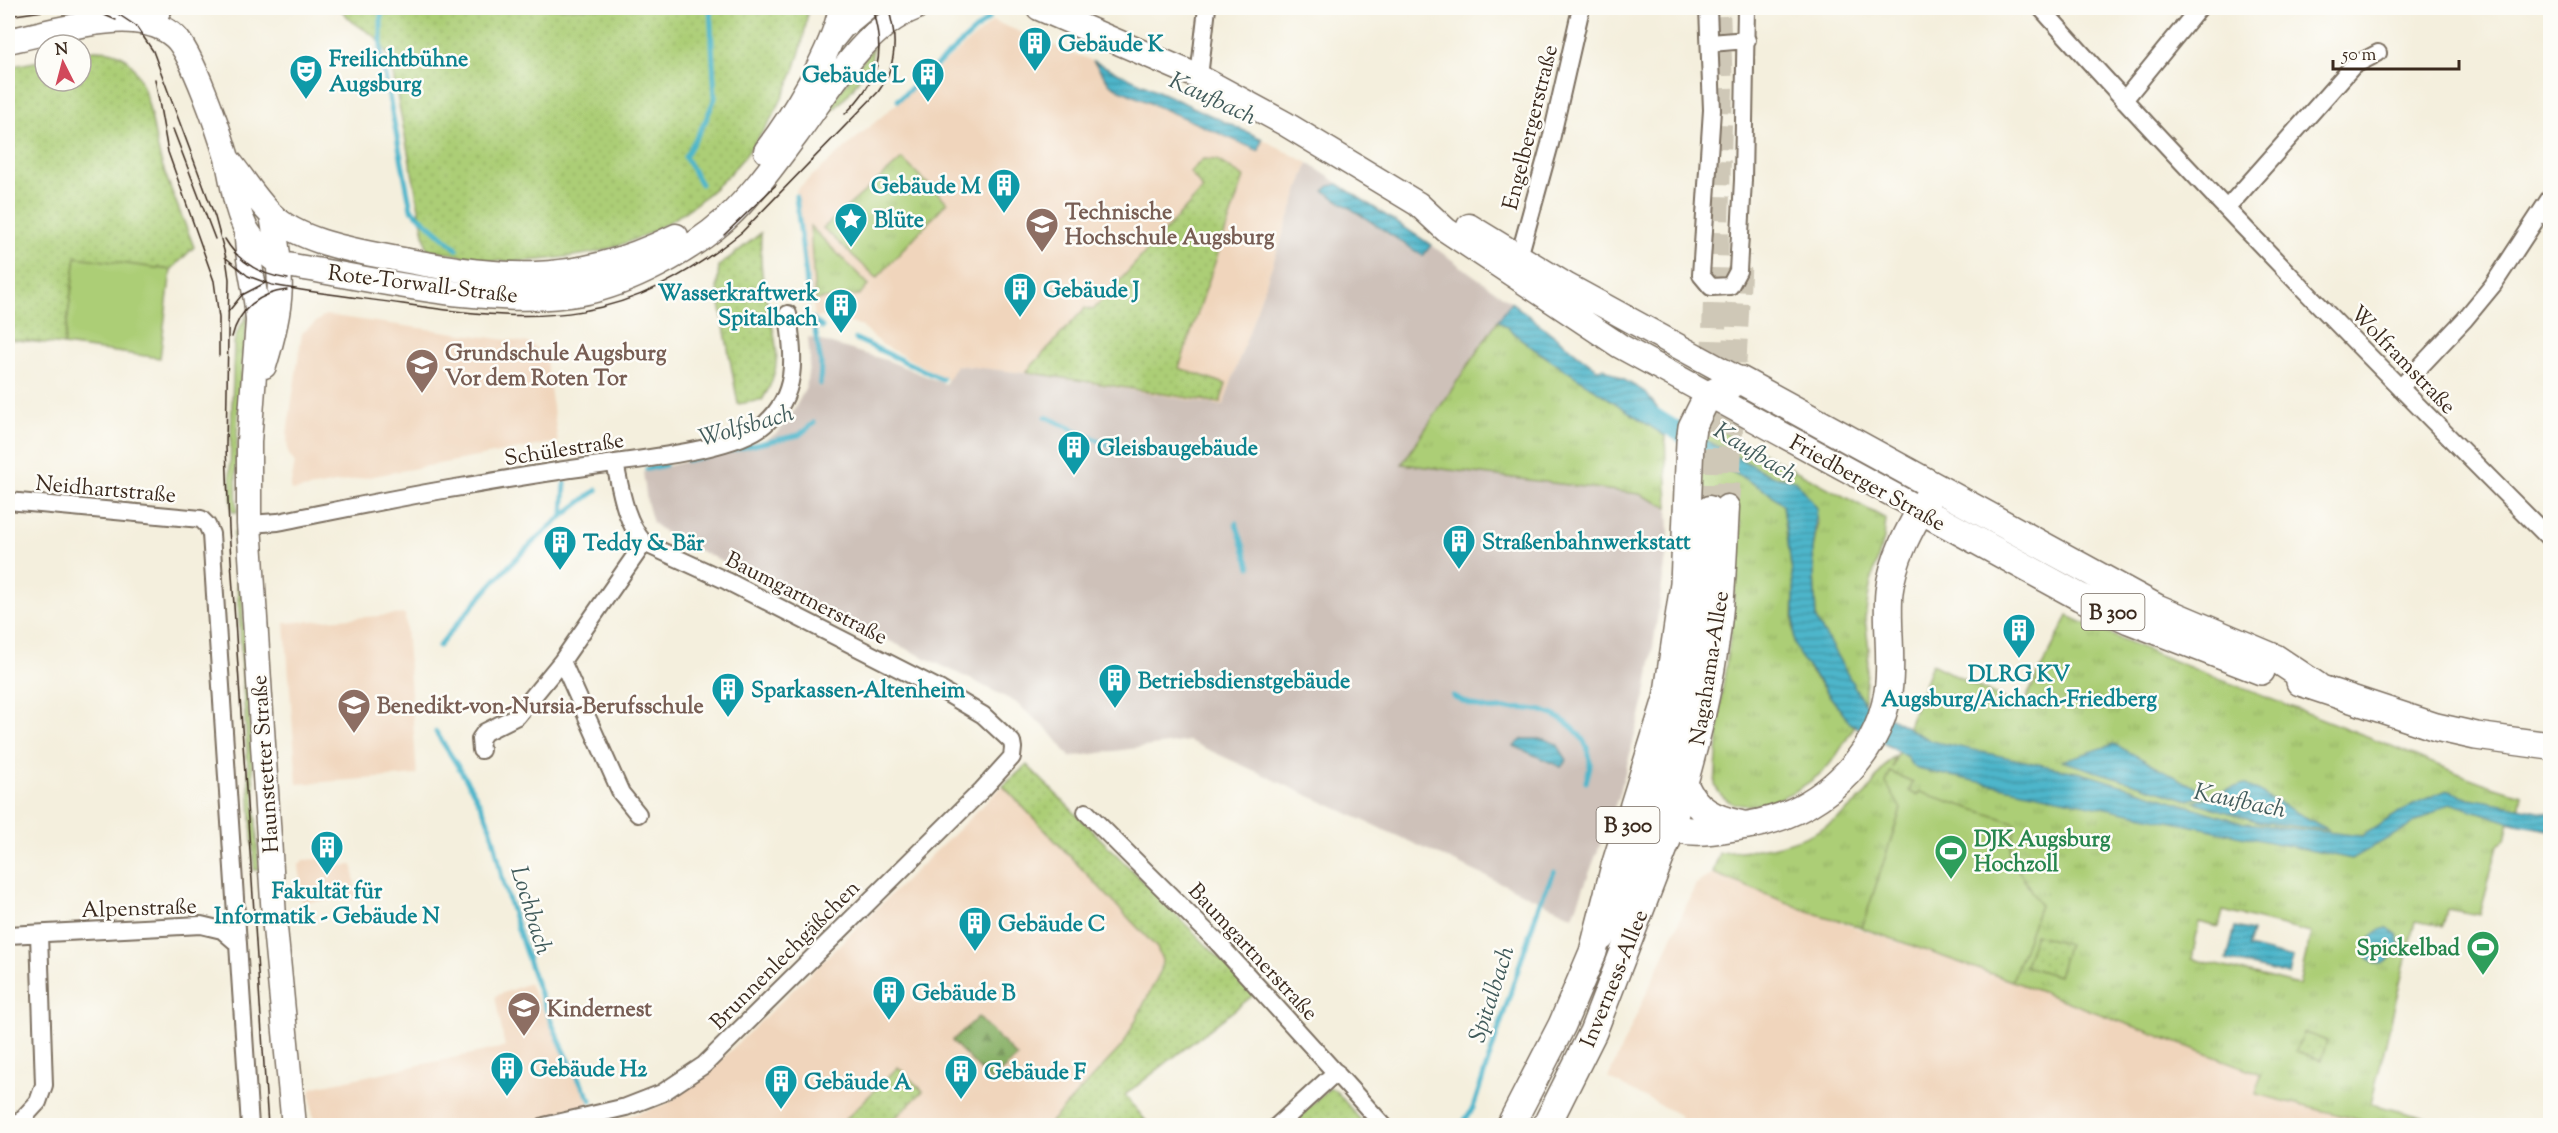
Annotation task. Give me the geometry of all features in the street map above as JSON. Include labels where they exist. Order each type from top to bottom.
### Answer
[{"type":"main road","points":[[828,46],[841,8]]},
{"type":"main road","points":[[828,46],[842,27],[865,8]]},
{"type":"main road","points":[[859,49],[873,8]]},
{"type":"main road","points":[[885,8],[894,11],[912,9]]},
{"type":"main road","name":"Friedberger Straße","points":[[1039,8],[1199,77],[1284,123],[1418,204],[1454,217],[1519,257],[1934,487],[2047,546],[2157,608],[2275,658],[2317,687]]},
{"type":"main road","points":[[859,49],[912,9]]},
{"type":"main road","points":[[8,41],[102,23],[160,16]]},
{"type":"main road","name":"Rote-Torwall-Straße","points":[[160,16],[186,51],[227,158],[232,188],[247,231],[269,257],[280,264],[432,289],[513,297],[566,296],[606,287],[656,265],[687,247],[726,219],[764,178],[859,49]]},
{"type":"main road","name":"Rote-Torwall-Straße","points":[[227,158],[272,215],[294,228],[339,248],[416,263],[501,275],[563,273],[615,262],[650,249],[694,224],[735,188],[769,147],[811,80],[828,46]]},
{"type":"main road","name":"Friedberger Straße","points":[[1418,204],[1446,230],[1703,403],[1921,510],[2043,578],[2129,620],[2271,675],[2317,687],[2393,715],[2476,736],[2550,746]]},
{"type":"main road","name":"Rote-Torwall-Straße","points":[[272,215],[280,264]]},
{"type":"main road","name":"Haunstetter Straße","points":[[247,231],[247,251],[258,303],[248,470],[249,524],[274,917],[294,1125]]},
{"type":"main road","name":"Rote-Torwall-Straße","points":[[280,264],[293,254],[326,243]]},
{"type":"main road","name":"Haunstetter Straße","points":[[258,303],[280,264]]},
{"type":"main road","name":"Haunstetter Straße","points":[[253,402],[276,328],[281,293],[280,264]]},
{"type":"main road","points":[[1703,403],[1740,380]]},
{"type":"main road","name":"B 300","points":[[1593,952],[1615,866],[1667,699],[1684,584],[1692,427],[1703,403]]},
{"type":"main road","name":"B 300","points":[[1672,827],[1704,831],[1774,819],[1804,808],[1828,792],[1848,772],[1882,717],[1889,683],[1889,591],[1899,552],[1934,487]]},
{"type":"main road","name":"Nagahama-Allee","points":[[1593,952],[1617,913],[1656,805],[1694,671],[1703,594],[1718,507],[1720,617],[1712,673],[1685,786],[1672,827]]},
{"type":"main road","points":[[1685,786],[1690,798],[1701,810],[1714,818],[1743,825]]},
{"type":"main road","points":[[1656,805],[1661,817],[1672,827]]},
{"type":"main road","name":"Inverness-Allee","points":[[1546,1125],[1593,1032],[1672,827]]},
{"type":"main road","name":"Inverness-Allee","points":[[1510,1125],[1562,1025],[1593,952]]},
{"type":"street","points":[[1199,77],[1207,8]]},
{"type":"street","name":"Engelbergerstraße","points":[[1519,257],[1550,144],[1581,8]]},
{"type":"street","points":[[1708,8],[1712,110],[1701,274],[1711,287],[1730,286],[1738,271],[1743,180],[1746,8]]},
{"type":"street","name":"Wolframstraße","points":[[2041,8],[2124,100],[2227,208],[2400,388],[2550,539]]},
{"type":"street","points":[[2124,100],[2199,8]]},
{"type":"street","points":[[1711,43],[1747,40]]},
{"type":"street","points":[[2227,208],[2353,66],[2378,53]]},
{"type":"street","points":[[2400,388],[2465,319],[2493,285],[2550,198]]},
{"type":"street","name":"Schülestraße","points":[[249,524],[278,522],[460,487],[714,446],[739,438],[765,424],[780,405],[792,380],[793,361],[788,314]]},
{"type":"street","points":[[481,750],[480,739],[485,732],[517,716],[562,661],[644,543],[636,534],[626,511],[615,463]]},
{"type":"street","name":"Neidhartstraße","points":[[8,501],[201,519]]},
{"type":"street","name":"Haunstetter Straße","points":[[201,519],[211,534],[231,823],[236,942],[250,1125]]},
{"type":"street","name":"Baumgartnerstraße","points":[[644,543],[727,581],[941,690],[983,715],[1012,742],[1013,748]]},
{"type":"street","points":[[562,661],[621,793],[638,814]]},
{"type":"street","name":"Brunnenlechgäßchen","points":[[544,1125],[626,1107],[662,1093],[704,1065],[982,790],[1012,757],[1013,748]]},
{"type":"street","name":"Baumgartnerstraße","points":[[1086,812],[1218,943],[1384,1125]]},
{"type":"street","name":"Alpenstraße","points":[[8,935],[201,925],[222,930],[236,942]]},
{"type":"street","points":[[16,1125],[38,1102],[44,1085],[39,934]]},
{"type":"street","points":[[1277,1125],[1336,1072]]},
{"type":"shaded area","name":"Technische Hochschule Augsburg","points":[[993,21],[1093,61],[1262,139],[1308,163],[1223,406],[1041,375],[956,365],[948,380],[883,345],[861,326],[831,317],[815,317],[796,190]]},
{"type":"shaded area","points":[[1308,163],[1431,245],[1511,302],[1402,464],[1639,494],[1668,507],[1669,537],[1647,689],[1620,792],[1573,916],[1189,741],[1070,757],[1051,733],[1015,702],[671,537],[653,523],[647,502],[643,472],[741,448],[777,433],[790,418],[806,387],[810,359],[808,337],[889,361],[945,384],[956,365],[1041,375],[1223,406]]},
{"type":"shaded area","name":"Grundschule Augsburg Vor dem Roten Tor","points":[[325,315],[529,343],[545,354],[558,442],[292,491],[290,488],[295,463],[288,453],[287,434],[302,333]]},
{"type":"shaded area","name":"Benedikt-von-Nursia-Berufsschule","points":[[405,614],[417,775],[297,784],[285,623]]},
{"type":"shaded area","points":[[1003,786],[1157,948],[1162,960],[1155,983],[1123,1045],[1048,1125],[314,1126],[310,1090],[314,1087],[505,1047],[495,996],[529,983],[599,1122],[626,1117],[666,1104],[703,1077]]},
{"type":"shaded area","name":"Fakultät für Informatik - Gebäude N","points":[[333,858],[334,866],[353,865],[356,899],[302,902],[299,863],[303,863],[302,860]]},
{"type":"shaded area","points":[[1713,873],[1813,913],[2012,981],[2261,1074],[2256,1094],[2379,1125],[1677,1125],[1681,1116],[1608,1078],[1696,884]]},
{"type":"green space","points":[[339,8],[808,8],[801,48],[787,87],[768,124],[744,158],[715,188],[682,214],[646,234],[608,249],[568,257],[495,261],[427,249],[390,59],[377,38],[353,22]]},
{"type":"green space","points":[[873,47],[870,73],[863,68],[849,93],[813,128]]},
{"type":"green space","points":[[93,50],[121,55],[128,61],[141,82],[165,172],[194,247],[171,270],[76,258],[64,345],[8,339],[8,67],[33,62],[33,93],[93,93]]},
{"type":"green space","points":[[902,159],[947,202],[877,278],[823,228]]},
{"type":"green space","points":[[1203,159],[1217,160],[1244,177],[1179,368],[1226,384],[1220,403],[1026,372],[1085,308],[1093,310],[1203,189],[1190,172]]},
{"type":"green space","points":[[810,226],[869,285],[859,295],[815,300]]},
{"type":"green space","points":[[761,233],[763,278],[776,348],[775,373],[762,400],[738,404],[717,287],[719,266]]},
{"type":"green space","points":[[76,257],[171,270],[160,358],[64,345]]},
{"type":"green space","points":[[248,313],[238,412],[237,512],[232,512],[230,471],[234,343]]},
{"type":"green space","points":[[1498,320],[1534,349],[1665,436],[1668,507],[1639,494],[1402,464]]},
{"type":"green space","points":[[1709,424],[1886,519],[1884,539],[1871,581],[1865,618],[1869,649],[1864,704],[1816,619],[1813,550],[1818,521],[1786,477],[1771,476],[1702,438],[1705,426]]},
{"type":"green space","points":[[1701,454],[1770,493],[1783,505],[1794,588],[1793,629],[1810,671],[1854,727],[1835,757],[1818,776],[1788,794],[1754,805],[1738,804],[1724,798],[1715,785],[1721,699],[1731,631],[1741,524],[1736,514],[1700,517]]},
{"type":"green space","points":[[234,532],[238,532],[259,870],[254,870]]},
{"type":"green space","points":[[2068,616],[2464,776],[2522,795],[2516,824],[2509,822],[2505,840],[2498,845],[2480,915],[2447,909],[2443,926],[2415,921],[2371,1104],[2453,1125],[2379,1125],[2256,1094],[2261,1074],[2012,981],[1861,927],[1813,913],[1713,873],[1719,853],[1762,848],[1799,839],[1833,822],[1866,793],[1887,763],[1895,756],[1892,768],[1932,664],[2021,708]],"holes":[[[2223,911],[2311,933],[2299,985],[2192,959],[2199,922],[2219,927]]]},
{"type":"green space","points":[[1027,765],[1255,994],[1125,1095],[1149,1125],[1048,1125],[1123,1045],[1161,970],[1162,960],[1157,948],[1003,786]]},
{"type":"green space","name":"DJK Augsburg Hochzoll","points":[[1890,772],[1913,782],[1909,791],[1916,795],[1920,792],[2016,823],[2009,855],[2040,905],[2012,981],[1862,928],[1901,809],[1886,783]]},
{"type":"green space","points":[[2035,934],[2068,944],[2058,976],[2025,966]]},
{"type":"green space","points":[[978,1017],[1017,1057],[991,1081],[952,1041]]},
{"type":"green space","points":[[2303,1032],[2327,1041],[2321,1060],[2296,1051]]},
{"type":"green space","points":[[898,1067],[923,1091],[888,1125],[840,1125]]},
{"type":"green space","points":[[1330,1088],[1335,1090],[1365,1125],[1288,1126]]},
{"type":"water","points":[[1093,61],[1262,139],[1259,151],[1118,89],[1110,84]]},
{"type":"water","points":[[1338,184],[1431,245],[1423,256],[1324,191]]},
{"type":"water","points":[[1511,302],[1597,369],[1604,368],[1645,392],[1667,421],[1665,436],[1534,349],[1498,320]]},
{"type":"water","points":[[1702,438],[1771,476],[1795,480],[1817,508],[1813,550],[1816,619],[1864,703],[1931,741],[2085,774],[2244,823],[2362,836],[2411,805],[2447,790],[2470,798],[2550,813],[2550,830],[2516,824],[2450,803],[2352,859],[1917,769],[1907,757],[1850,723],[1799,655],[1794,642],[1794,588],[1783,505],[1770,493],[1701,454]]},
{"type":"water","points":[[1523,739],[1544,739],[1557,744],[1567,760],[1561,767],[1514,746]]},
{"type":"water","points":[[2114,744],[2208,794],[2189,800],[2062,761]]},
{"type":"water","points":[[2244,784],[2329,830],[2260,822],[2194,802]]},
{"type":"water","points":[[2235,927],[2252,931],[2248,947],[2293,958],[2289,975],[2227,960]]},
{"type":"water","points":[[2388,928],[2398,935],[2399,946],[2389,960],[2376,964],[2367,956],[2367,946],[2374,934]]},
{"type":"waterway","points":[[381,8],[381,55],[411,209],[457,249]]},
{"type":"waterway","name":"Spitalbach","points":[[701,184],[685,157],[705,122],[715,98],[710,8]]},
{"type":"waterway","name":"Wolfsbach","points":[[898,100],[989,18]]},
{"type":"waterway","name":"Wolfsbach","points":[[796,196],[809,302]]},
{"type":"waterway","name":"Wolfsbach","points":[[813,319],[821,363],[820,384]]},
{"type":"waterway","name":"Spitalbach","points":[[813,319],[822,327]]},
{"type":"waterway","name":"Spitalbach","points":[[856,339],[942,379]]},
{"type":"waterway","name":"Kaufbach","points":[[1645,411],[1698,444]]},
{"type":"waterway","name":"Spitalbach","points":[[1046,417],[1120,450]]},
{"type":"waterway","name":"Wolfsbach","points":[[687,460],[799,435],[814,423]]},
{"type":"waterway","name":"Wolfsbach","points":[[647,469],[665,465]]},
{"type":"waterway","points":[[563,514],[565,483]]},
{"type":"waterway","name":"Lochbach","points":[[439,646],[512,562],[552,525],[597,490]]},
{"type":"waterway","name":"Spitalbach","points":[[1236,523],[1250,567]]},
{"type":"waterway","name":"Spitalbach","points":[[1453,696],[1483,708],[1530,709],[1561,719],[1578,734],[1589,753],[1590,766],[1586,782]]},
{"type":"waterway","name":"Lochbach","points":[[436,732],[468,783],[488,822],[504,885],[541,996],[563,1049],[591,1100]]},
{"type":"waterway","name":"Spitalbach","points":[[1461,1126],[1473,1108],[1540,902],[1554,872]]},
{"type":"tunnel","points":[[1709,508],[1721,89],[1718,8]]},
{"type":"tunnel","points":[[1727,507],[1740,255]]},
{"type":"tram line","points":[[8,16],[64,8]]},
{"type":"tram line","points":[[70,8],[93,10],[116,20]]},
{"type":"tram line","points":[[109,8],[136,26],[153,51],[215,217],[229,279],[226,446],[229,529],[268,1126]]},
{"type":"tram line","points":[[845,114],[866,89],[877,66],[879,39],[872,8]]},
{"type":"tram line","points":[[225,257],[248,276],[272,285],[454,311],[499,315],[542,315],[582,311],[621,302],[660,286],[700,263],[742,232],[878,92],[889,72],[894,52],[893,30],[888,8]]},
{"type":"tram line","points":[[155,79],[168,152],[214,281],[219,318],[219,356]]},
{"type":"tram line","points":[[173,129],[215,239]]},
{"type":"tram line","points":[[724,235],[776,185]]},
{"type":"tram line","points":[[225,239],[244,261],[260,271],[288,279]]},
{"type":"tram line","points":[[228,312],[242,295],[267,282]]},
{"type":"tram line","points":[[232,337],[240,318],[252,304],[268,295],[287,290]]},
{"type":"place","name":"Gebäude K","points":[[1035,72]]},
{"type":"place","name":"Freilichtbühne Augsburg","points":[[306,100]]},
{"type":"place","name":"Gebäude L","points":[[928,103]]},
{"type":"place","name":"Gebäude M","points":[[1004,214]]},
{"type":"place","name":"Blüte","points":[[851,248]]},
{"type":"place","name":"Technische Hochschule Augsburg","points":[[1042,253]]},
{"type":"place","name":"Gebäude J","points":[[1020,318]]},
{"type":"place","name":"Wasserkraftwerk Spitalbach","points":[[841,334]]},
{"type":"place","name":"Grundschule Augsburg Vor dem Roten Tor","points":[[422,394]]},
{"type":"place","name":"Gleisbaugebäude","points":[[1074,476]]},
{"type":"place","name":"Straßenbahnwerkstatt","points":[[1459,570]]},
{"type":"place","name":"Teddy & Bär","points":[[560,571]]},
{"type":"place","name":"DLRG KV Augsburg/Aichach-Friedberg","points":[[2019,659]]},
{"type":"place","name":"Betriebsdienstgebäude","points":[[1115,709]]},
{"type":"place","name":"Sparkassen-Altenheim","points":[[728,718]]},
{"type":"place","name":"Benedikt-von-Nursia-Berufsschule","points":[[354,734]]},
{"type":"place","name":"Fakultät für Informatik - Gebäude N","points":[[327,876]]},
{"type":"place","name":"DJK Augsburg Hochzoll","points":[[1951,880]]},
{"type":"place","name":"Gebäude C","points":[[975,952]]},
{"type":"place","name":"Spickelbad","points":[[2483,976]]},
{"type":"place","name":"Gebäude B","points":[[889,1021]]},
{"type":"place","name":"Kindernest","points":[[524,1037]]},
{"type":"place","name":"Gebäude H2","points":[[507,1097]]},
{"type":"place","name":"Gebäude F","points":[[961,1100]]},
{"type":"place","name":"Gebäude A","points":[[781,1110]]}]
